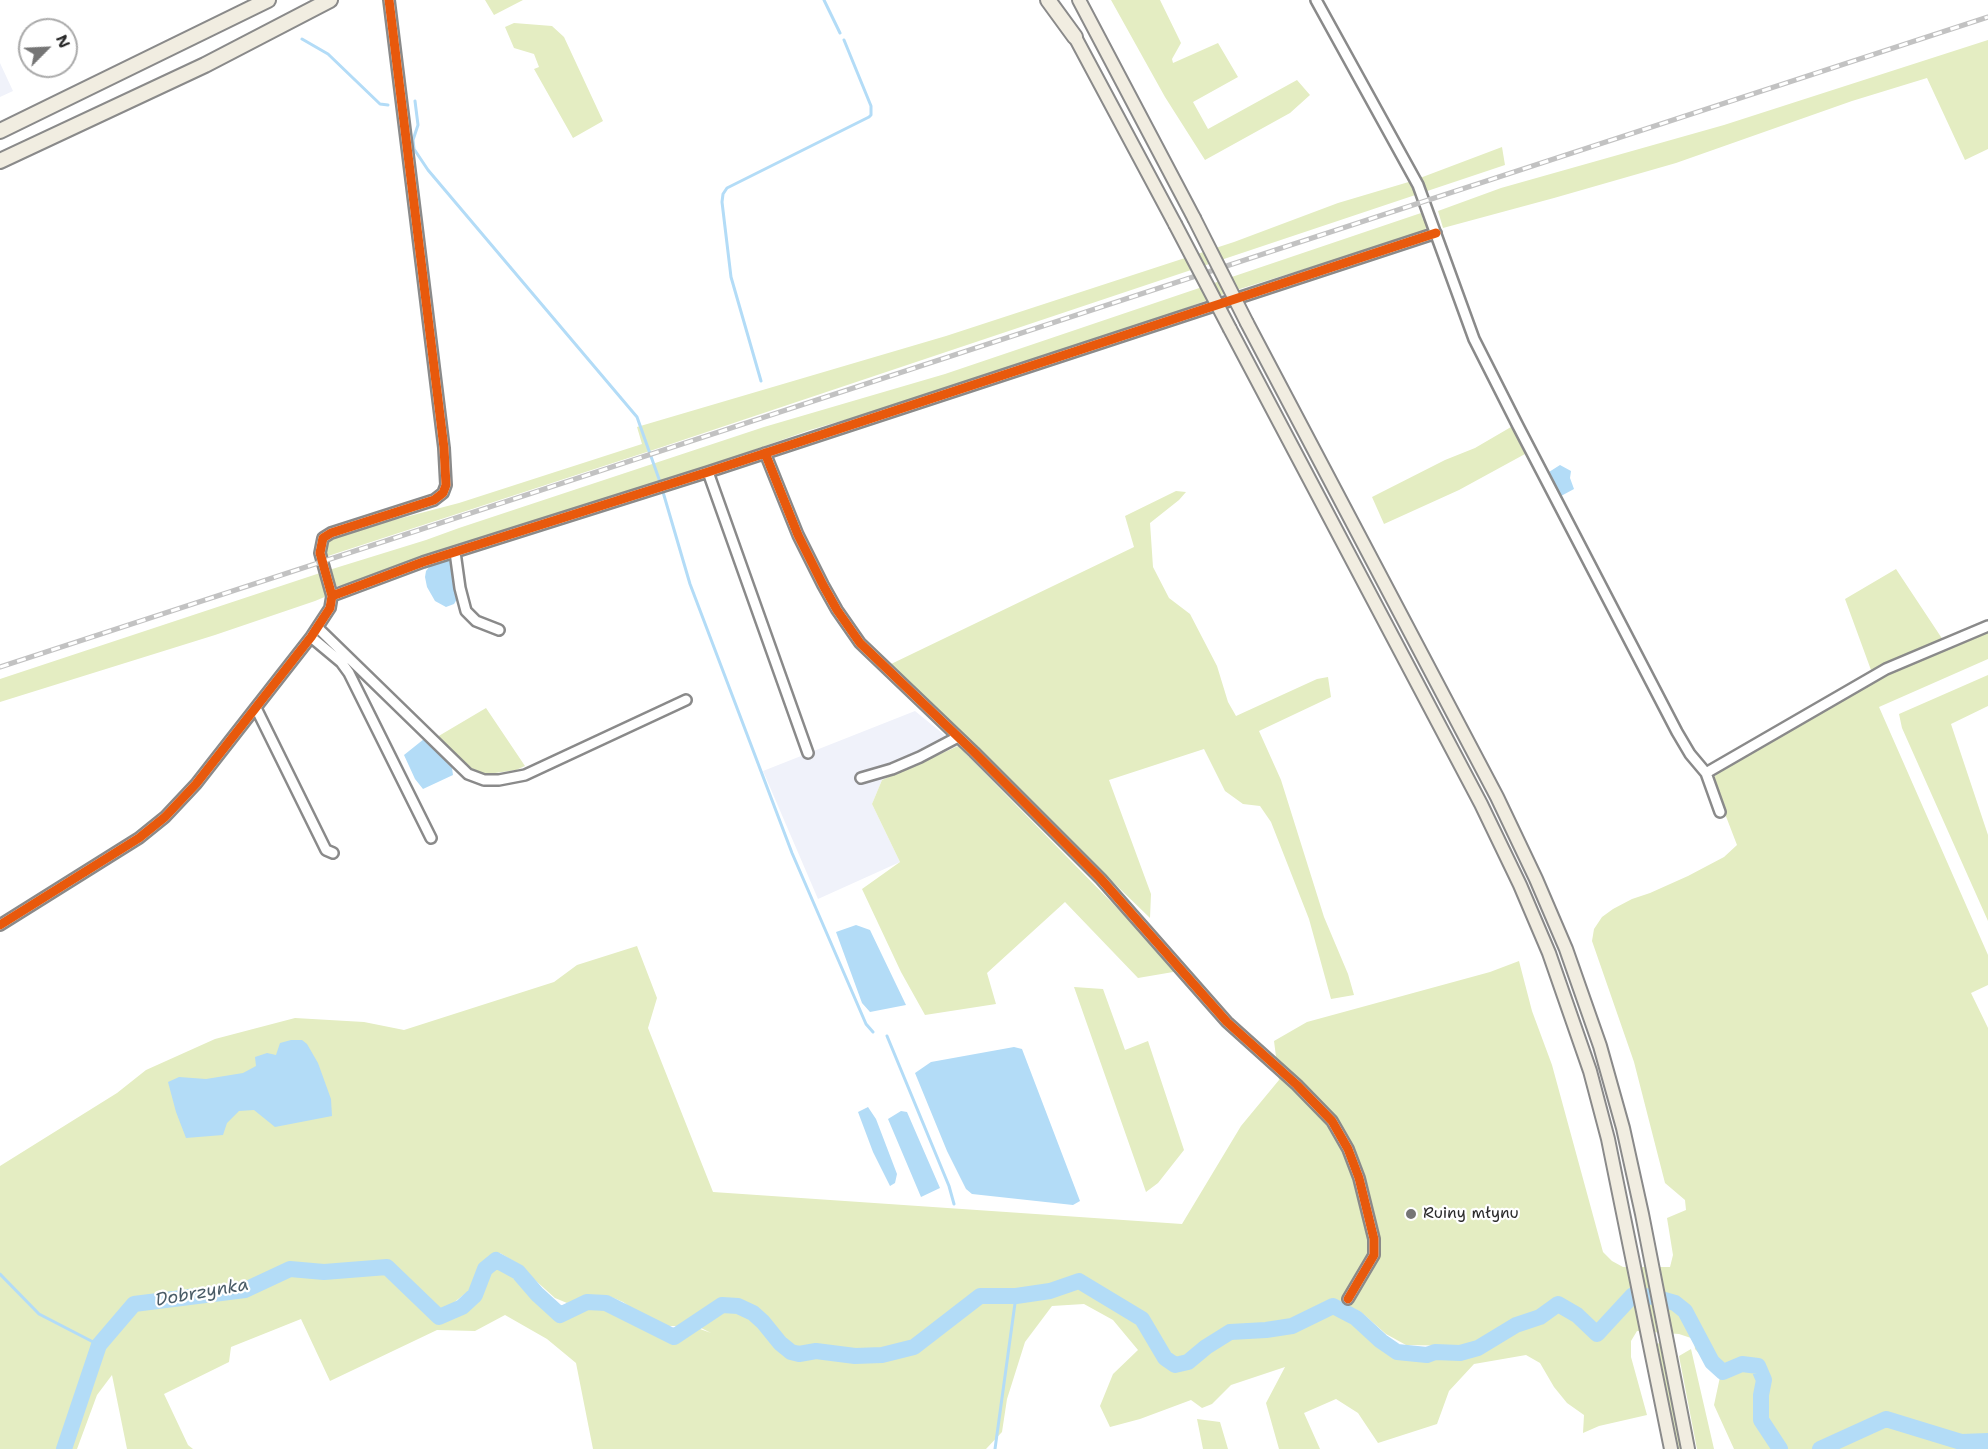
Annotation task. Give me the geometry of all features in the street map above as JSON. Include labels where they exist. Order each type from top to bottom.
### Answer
[{"type":"highway","points":[[0,131],[268,0]]},
{"type":"highway","points":[[0,161],[206,65],[330,0]]},
{"type":"highway","points":[[1048,0],[1075,37]]},
{"type":"highway","points":[[1056,0],[1075,37]]},
{"type":"main road","points":[[1079,0],[1497,797],[1566,949],[1600,1046],[1623,1128],[1688,1449]]},
{"type":"main road","points":[[1075,37],[1481,804],[1535,918],[1568,1003],[1590,1071],[1616,1174],[1671,1449]]},
{"type":"street","points":[[0,926],[159,823],[196,784],[318,628],[330,608],[332,596],[320,553],[323,538],[331,532],[434,500],[442,493],[447,476],[389,0]]},
{"type":"street","points":[[1316,0],[1412,172],[1437,233],[1474,339],[1677,732],[1690,754],[1706,773],[1720,813]]},
{"type":"street","points":[[332,596],[456,552],[708,472],[1437,233]]},
{"type":"street","points":[[765,453],[798,535],[837,610],[860,643],[1101,879],[1227,1022],[1297,1085],[1332,1121],[1348,1149],[1359,1178],[1374,1239],[1374,1256],[1348,1299]]},
{"type":"street","points":[[708,472],[808,753]]},
{"type":"street","points":[[456,552],[460,588],[466,611],[476,621],[500,630]]},
{"type":"street","points":[[1706,773],[1886,669],[1988,626]]},
{"type":"street","points":[[318,628],[468,774],[484,780],[499,780],[525,775],[686,700]]},
{"type":"street","points":[[311,637],[347,669],[431,838]]},
{"type":"street","points":[[256,708],[326,850],[333,854]]},
{"type":"street","points":[[861,778],[892,769],[958,737]]},
{"type":"shaded area","points":[[0,63],[13,91],[0,97]]},
{"type":"shaded area","points":[[915,711],[958,746],[882,780],[872,804],[900,862],[818,899],[763,771]]},
{"type":"green space","points":[[485,0],[523,0],[494,15]]},
{"type":"green space","points":[[1111,0],[1160,0],[1181,43],[1172,59],[1173,63],[1218,43],[1238,77],[1193,102],[1208,129],[1297,80],[1310,95],[1290,113],[1205,160],[1165,97]]},
{"type":"green space","points":[[514,23],[552,26],[564,37],[603,121],[573,138],[534,69],[539,67],[534,54],[514,48],[505,27]]},
{"type":"green space","points":[[1988,40],[1988,149],[1965,160],[1927,78],[1852,101],[1676,163],[1443,228],[1438,211],[1501,188],[1724,125]]},
{"type":"green space","points":[[1502,147],[1505,165],[659,448],[325,557],[323,550],[326,541],[333,536],[459,503],[642,444],[637,427],[946,336],[1234,242],[1338,203],[1412,181]]},
{"type":"green space","points":[[1421,213],[1423,220],[1427,219],[1428,223],[1421,233],[1227,293],[1066,352],[810,430],[657,484],[522,525],[347,585],[333,584],[329,570],[764,427],[945,374]]},
{"type":"green space","points":[[1511,427],[1525,454],[1459,490],[1384,524],[1372,497],[1445,460],[1475,448]]},
{"type":"green space","points":[[1176,491],[1186,492],[1150,523],[1153,567],[1169,598],[1190,614],[1217,666],[1228,702],[1236,716],[1317,679],[1328,677],[1331,697],[1259,731],[1281,780],[1324,917],[1348,974],[1354,995],[1331,999],[1309,919],[1271,822],[1260,806],[1243,804],[1225,791],[1204,749],[1109,780],[1151,894],[1150,918],[889,665],[1134,547],[1125,516]]},
{"type":"green space","points":[[1896,569],[1943,640],[1871,670],[1845,599]]},
{"type":"green space","points":[[320,573],[327,596],[315,601],[215,635],[0,702],[0,679]]},
{"type":"green space","points":[[1988,631],[1988,659],[1879,707],[1988,955],[1988,985],[1971,993],[1988,1028],[1988,1449],[1734,1449],[1714,1405],[1720,1377],[1695,1349],[1694,1339],[1679,1334],[1637,1331],[1631,1341],[1631,1357],[1647,1415],[1599,1426],[1583,1433],[1584,1415],[1567,1403],[1554,1387],[1540,1363],[1526,1355],[1474,1364],[1449,1391],[1437,1424],[1378,1443],[1358,1413],[1336,1399],[1304,1413],[1320,1449],[1279,1449],[1266,1403],[1285,1367],[1231,1385],[1212,1404],[1202,1408],[1191,1400],[1140,1419],[1110,1427],[1100,1406],[1113,1374],[1138,1350],[1113,1320],[1084,1304],[1052,1306],[1025,1342],[1007,1399],[1002,1432],[986,1449],[593,1449],[576,1363],[547,1339],[505,1315],[475,1331],[437,1330],[330,1381],[301,1319],[231,1347],[229,1362],[164,1394],[188,1445],[193,1449],[127,1449],[112,1375],[97,1395],[77,1449],[0,1449],[0,1166],[117,1093],[146,1070],[215,1039],[295,1018],[364,1022],[404,1030],[554,982],[577,965],[637,946],[657,998],[648,1028],[713,1192],[1182,1224],[1241,1126],[1279,1080],[1274,1041],[1307,1022],[1490,972],[1519,961],[1532,1011],[1552,1065],[1603,1252],[1623,1267],[1670,1267],[1673,1255],[1667,1218],[1686,1210],[1685,1200],[1665,1183],[1634,1062],[1592,941],[1594,929],[1602,917],[1613,909],[1688,876],[1724,857],[1737,845],[1717,793],[1714,777],[1722,769],[1878,678]],"holes":[[[500,1253],[515,1262],[555,1298],[567,1303],[596,1295],[609,1296],[642,1315],[668,1326],[680,1326],[693,1320],[721,1301],[740,1302],[759,1311],[782,1337],[799,1350],[809,1346],[823,1346],[861,1352],[895,1347],[914,1341],[969,1296],[1025,1292],[1074,1278],[1085,1280],[1144,1316],[1170,1356],[1183,1359],[1227,1329],[1288,1320],[1328,1300],[1339,1302],[1361,1312],[1386,1334],[1406,1345],[1460,1346],[1476,1343],[1492,1332],[1497,1336],[1478,1348],[1460,1353],[1435,1352],[1427,1355],[1397,1352],[1356,1318],[1333,1306],[1292,1326],[1266,1330],[1268,1336],[1230,1337],[1207,1350],[1189,1366],[1176,1369],[1166,1362],[1133,1317],[1079,1286],[1049,1296],[1016,1300],[981,1300],[915,1350],[883,1359],[856,1360],[816,1354],[799,1358],[792,1356],[781,1347],[764,1325],[739,1309],[723,1309],[697,1326],[711,1333],[692,1326],[674,1337],[606,1303],[587,1302],[560,1315],[518,1272],[496,1260],[485,1269],[475,1295],[441,1316],[443,1308],[452,1304],[476,1285],[483,1263],[491,1255]]]},
{"type":"green space","points":[[1988,675],[1988,706],[1951,724],[1988,835],[1988,921],[1902,728],[1899,714]]},
{"type":"green space","points":[[486,708],[525,766],[516,770],[480,773],[469,769],[437,737]]},
{"type":"green space","points":[[958,746],[1179,971],[1138,978],[1065,902],[987,973],[996,1004],[925,1015],[901,972],[862,889],[900,862],[872,804],[882,780]]},
{"type":"green space","points":[[1074,987],[1103,989],[1125,1050],[1148,1041],[1184,1150],[1158,1183],[1146,1192]]},
{"type":"green space","points":[[1656,1343],[1662,1344],[1683,1449],[1676,1449]]},
{"type":"green space","points":[[1691,1349],[1714,1449],[1697,1449],[1679,1356]]},
{"type":"green space","points":[[1197,1419],[1220,1422],[1228,1449],[1203,1449]]},
{"type":"water","points":[[1560,465],[1571,471],[1570,478],[1574,489],[1561,496],[1549,472]]},
{"type":"water","points":[[448,560],[453,566],[457,599],[454,604],[446,607],[435,601],[427,587],[425,577],[430,566]]},
{"type":"water","points":[[424,739],[452,768],[453,775],[423,789],[415,779],[404,755]]},
{"type":"water","points":[[856,925],[870,930],[906,1005],[870,1012],[862,1003],[836,932]]},
{"type":"water","points":[[302,1040],[307,1044],[318,1063],[331,1099],[332,1116],[275,1127],[254,1110],[239,1111],[227,1123],[223,1135],[186,1138],[168,1082],[179,1077],[206,1079],[243,1073],[256,1066],[255,1057],[267,1053],[276,1055],[280,1043]]},
{"type":"water","points":[[1014,1047],[1022,1049],[1080,1201],[1073,1205],[972,1194],[966,1189],[947,1151],[915,1073],[931,1062]]},
{"type":"water","points":[[868,1107],[876,1119],[897,1174],[895,1183],[890,1186],[873,1152],[858,1112]]},
{"type":"water","points":[[901,1111],[907,1112],[940,1188],[921,1197],[888,1119]]},
{"type":"waterway","points":[[824,0],[840,33]]},
{"type":"waterway","points":[[302,39],[328,54],[380,104],[388,105]]},
{"type":"waterway","points":[[761,381],[731,277],[723,194],[727,188],[871,115],[871,106],[844,40]]},
{"type":"waterway","points":[[415,101],[418,125],[413,140],[414,149],[428,170],[637,417],[659,479]]},
{"type":"waterway","points":[[663,492],[690,584],[792,853],[866,1024],[873,1032]]},
{"type":"waterway","points":[[887,1036],[949,1186],[954,1204]]},
{"type":"waterway","name":"Dobrzynka","points":[[64,1449],[99,1345],[134,1304],[245,1290],[290,1269],[324,1272],[387,1267],[439,1317],[462,1307],[475,1295],[485,1269],[496,1260],[518,1272],[560,1315],[587,1302],[606,1303],[674,1337],[722,1305],[738,1306],[753,1313],[791,1352],[799,1354],[816,1351],[855,1356],[882,1355],[914,1347],[980,1296],[1016,1296],[1050,1291],[1079,1281],[1142,1319],[1165,1358],[1175,1365],[1188,1362],[1230,1332],[1292,1326],[1333,1306],[1356,1318],[1397,1352],[1427,1355],[1435,1352],[1460,1353],[1478,1348],[1516,1325],[1540,1317],[1558,1304],[1577,1315],[1597,1334],[1633,1295],[1654,1297],[1675,1303],[1685,1311],[1712,1362],[1723,1372],[1742,1364],[1758,1366],[1764,1380],[1761,1395],[1761,1420],[1780,1449]]},
{"type":"waterway","points":[[0,1274],[39,1314],[99,1345]]},
{"type":"waterway","points":[[995,1449],[1016,1296]]},
{"type":"waterway","name":"Dobrzynka","points":[[1820,1449],[1886,1419],[1961,1442],[1988,1441]]},
{"type":"railway","points":[[0,667],[1988,17]]},
{"type":"cycle path","points":[[0,925],[139,838],[165,817],[196,784],[311,637],[330,608],[332,596],[320,553],[323,538],[331,533],[434,500],[443,493],[446,485],[444,448],[389,0]]},
{"type":"cycle path","points":[[332,596],[423,562],[708,472],[1436,233]]},
{"type":"cycle path","points":[[765,453],[798,535],[837,610],[860,643],[974,752],[1101,879],[1227,1022],[1297,1085],[1332,1121],[1348,1149],[1359,1178],[1374,1239],[1374,1255],[1348,1299]]},
{"type":"place","name":"Ruiny młynu","points":[[1411,1214]]}]
